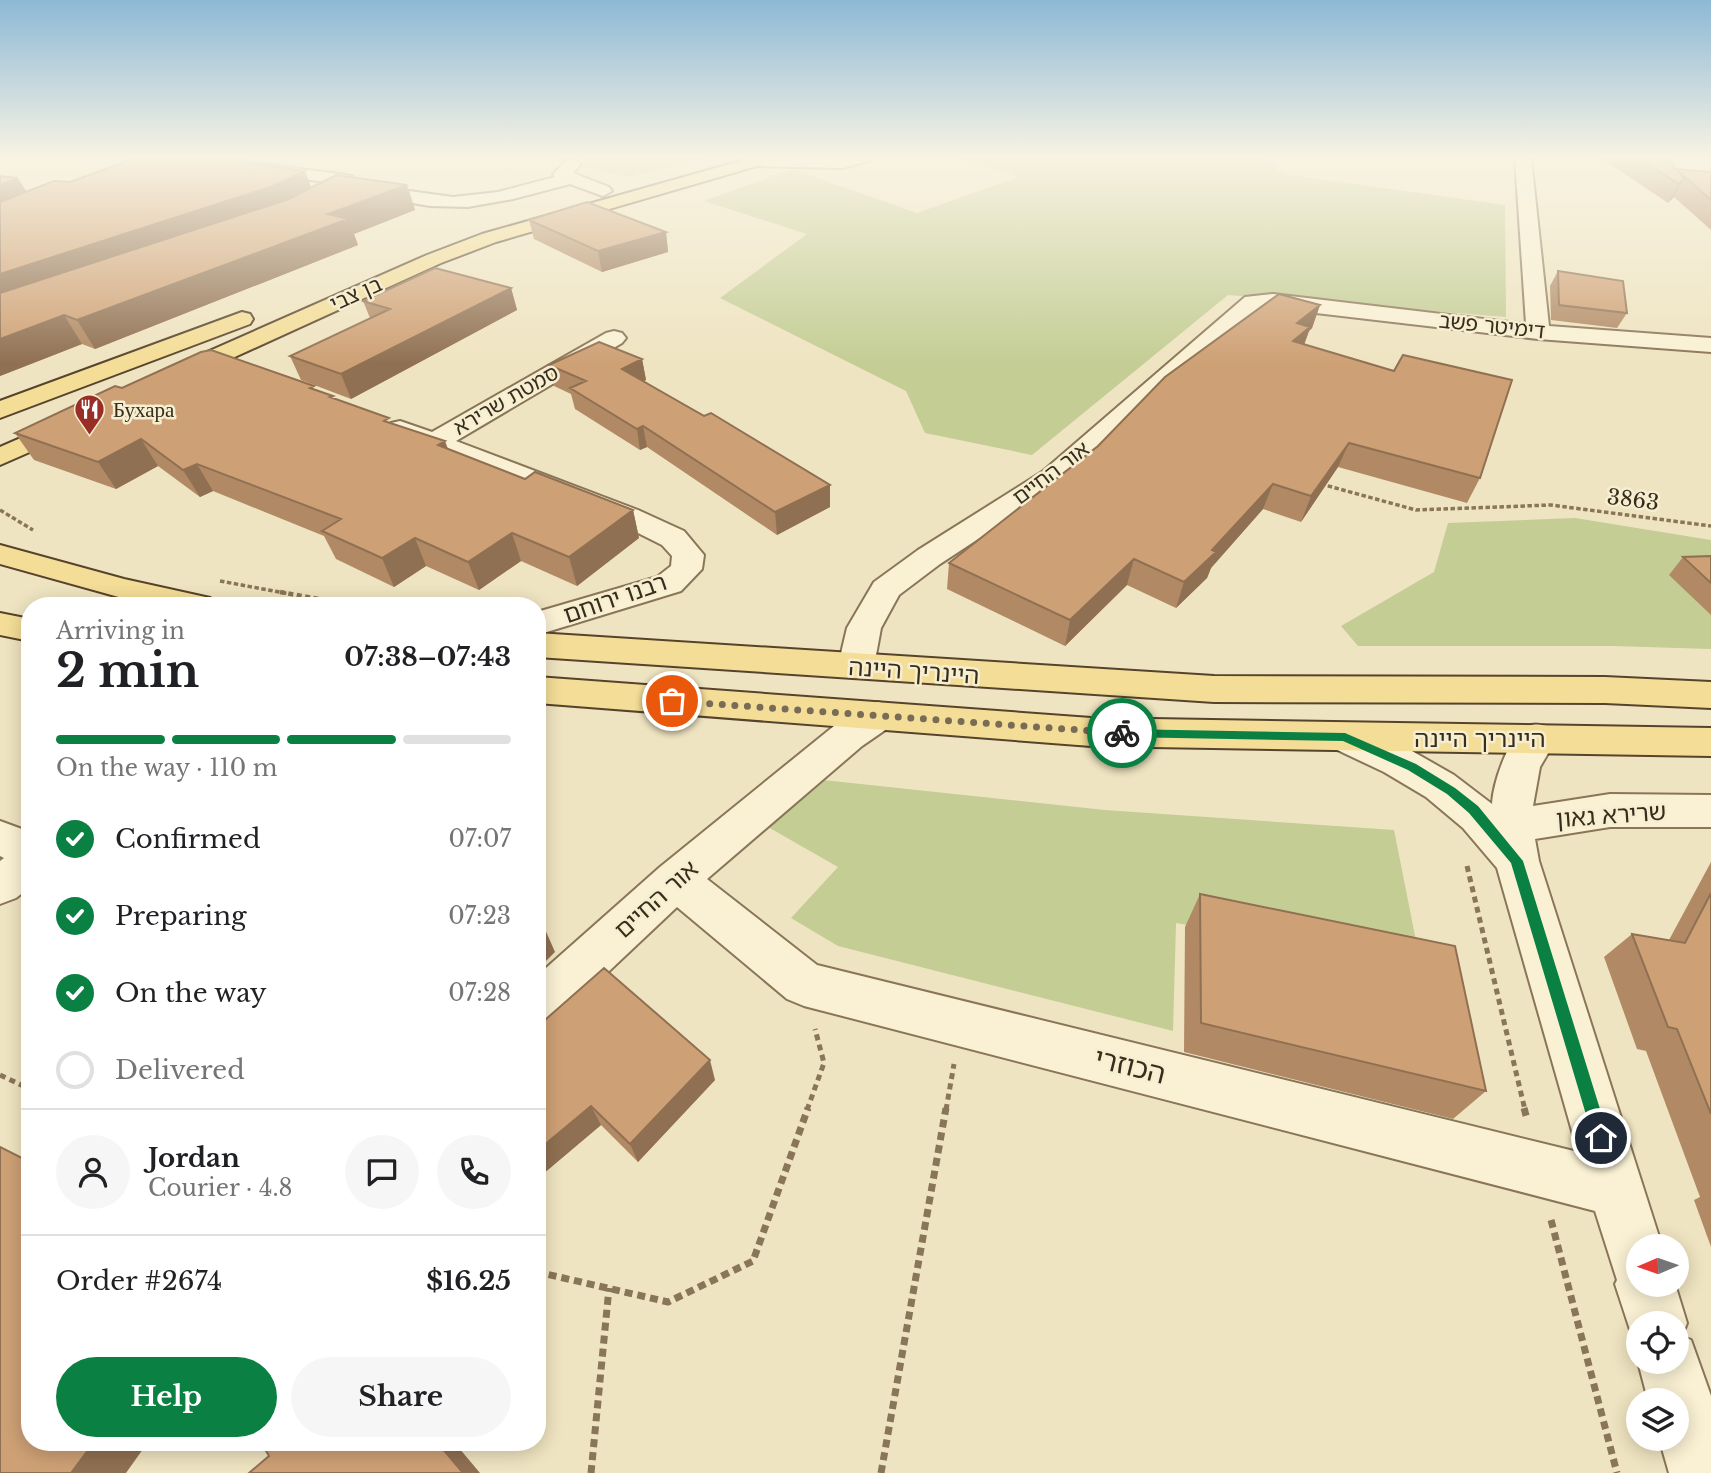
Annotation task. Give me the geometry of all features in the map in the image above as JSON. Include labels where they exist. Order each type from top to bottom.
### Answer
[{"type":"main road","name":"בן צבי","points":[[303,295],[478,227]]},
{"type":"main road","name":"בן צבי","points":[[158,383],[434,259],[526,227]]},
{"type":"main road","points":[[0,411],[74,380],[267,310]]},
{"type":"main road","points":[[1,457],[87,416]]},
{"type":"main road","points":[[0,554],[159,597]]},
{"type":"main road","points":[[0,624],[21,628]]},
{"type":"main road","name":"היינריך היינה","points":[[546,646],[1214,689],[1591,690],[1711,695]]},
{"type":"main road","name":"היינריך היינה","points":[[546,691],[1091,732],[1711,742]]},
{"type":"street","points":[[1529,227],[1538,332]]},
{"type":"street","name":"דימיטר פשב","points":[[1273,301],[1538,332],[1711,345]]},
{"type":"street","name":"אור החיים","points":[[856,666],[864,628],[886,589],[929,557],[1052,478],[1238,313],[1253,302],[1273,301]]},
{"type":"street","name":"סמטת שרירא","points":[[434,442],[614,338]]},
{"type":"street","points":[[158,383],[224,366],[246,369]]},
{"type":"street","points":[[382,422],[434,442]]},
{"type":"street","name":"רבנו ירוחם","points":[[434,442],[627,516],[673,538],[682,545],[688,555],[686,569],[669,584],[546,621]]},
{"type":"street","name":"אור החיים","points":[[546,999],[676,880],[848,736],[878,716]]},
{"type":"street","points":[[1345,737],[1412,767],[1451,791],[1514,845]]},
{"type":"street","points":[[1538,738],[1522,757],[1517,772],[1514,845],[1630,1234]]},
{"type":"street","name":"שרירא גאון","points":[[1514,845],[1555,817],[1642,808],[1711,811]]},
{"type":"street","points":[[0,838],[21,846]]},
{"type":"street","points":[[0,885],[21,870]]},
{"type":"street","name":"הכוזרי","points":[[676,880],[804,984],[1616,1189]]},
{"type":"street","points":[[1672,1374],[1702,1473]]},
{"type":"path","name":"3863","points":[[1314,482],[1416,510],[1551,505],[1711,526]]},
{"type":"path","points":[[546,1274],[668,1302],[753,1261],[824,1063],[804,984]]},
{"type":"path","points":[[881,1473],[961,1024]]},
{"type":"path","points":[[0,1076],[21,1085]]},
{"type":"path","points":[[591,1473],[609,1288]]},
{"type":"green space","points":[[784,227],[1505,227],[1506,317],[1228,295],[1032,455],[925,433],[906,391],[720,298],[807,234]]},
{"type":"green space","points":[[1575,518],[1711,540],[1711,649],[1613,646],[1358,646],[1341,626],[1434,572],[1448,523]]},
{"type":"green space","points":[[823,780],[1105,810],[1394,830],[1421,966],[1176,923],[1173,1031],[838,946],[791,918],[838,867],[768,827]]},
{"type":"building","points":[[0,227],[147,227],[0,274]]},
{"type":"building","points":[[204,227],[327,227],[77,320],[64,315],[0,339],[0,293]]},
{"type":"building","points":[[544,227],[652,227],[666,232],[598,251]]},
{"type":"building","points":[[435,268],[511,288],[341,374],[290,356],[390,309],[363,301]]},
{"type":"building","points":[[1558,271],[1623,281],[1627,313],[1559,305]]},
{"type":"building","points":[[1279,294],[1320,305],[1297,323],[1310,327],[1293,341],[1394,371],[1403,355],[1512,380],[1480,478],[1349,443],[1311,496],[1273,484],[1212,550],[1216,552],[1184,582],[1134,559],[1070,620],[949,563],[1098,446],[1165,377]]},
{"type":"building","points":[[599,342],[642,359],[622,369],[704,416],[711,413],[830,485],[775,512],[643,426],[637,429],[570,388],[586,381],[549,365]]},
{"type":"building","points":[[211,350],[314,386],[310,388],[389,418],[384,421],[445,441],[438,445],[525,479],[535,472],[633,510],[569,557],[512,533],[468,562],[415,538],[382,558],[322,531],[341,519],[197,464],[183,470],[141,439],[98,462],[15,433],[115,386],[122,388]]},
{"type":"building","points":[[1711,556],[1711,583],[1683,557]]},
{"type":"building","points":[[1711,893],[1711,1114],[1677,1029],[1668,1027],[1632,934],[1685,943]]},
{"type":"building","points":[[1200,894],[1455,946],[1486,1091],[1201,1023]]},
{"type":"building","points":[[604,968],[710,1060],[630,1144],[591,1106],[546,1144],[546,1019]]},
{"type":"building","points":[[0,1147],[21,1158],[21,1451],[87,1451],[71,1473],[0,1473]]},
{"type":"building","points":[[266,1451],[445,1451],[463,1473],[249,1473],[269,1456]]},
{"type":"way so far","points":[[672,701],[1122,733]]},
{"type":"place","name":"Бухара","points":[[90,437]]},
{"type":"route","points":[[1122,733],[1345,737],[1412,767],[1451,791],[1474,810],[1517,861],[1601,1138]]}]
